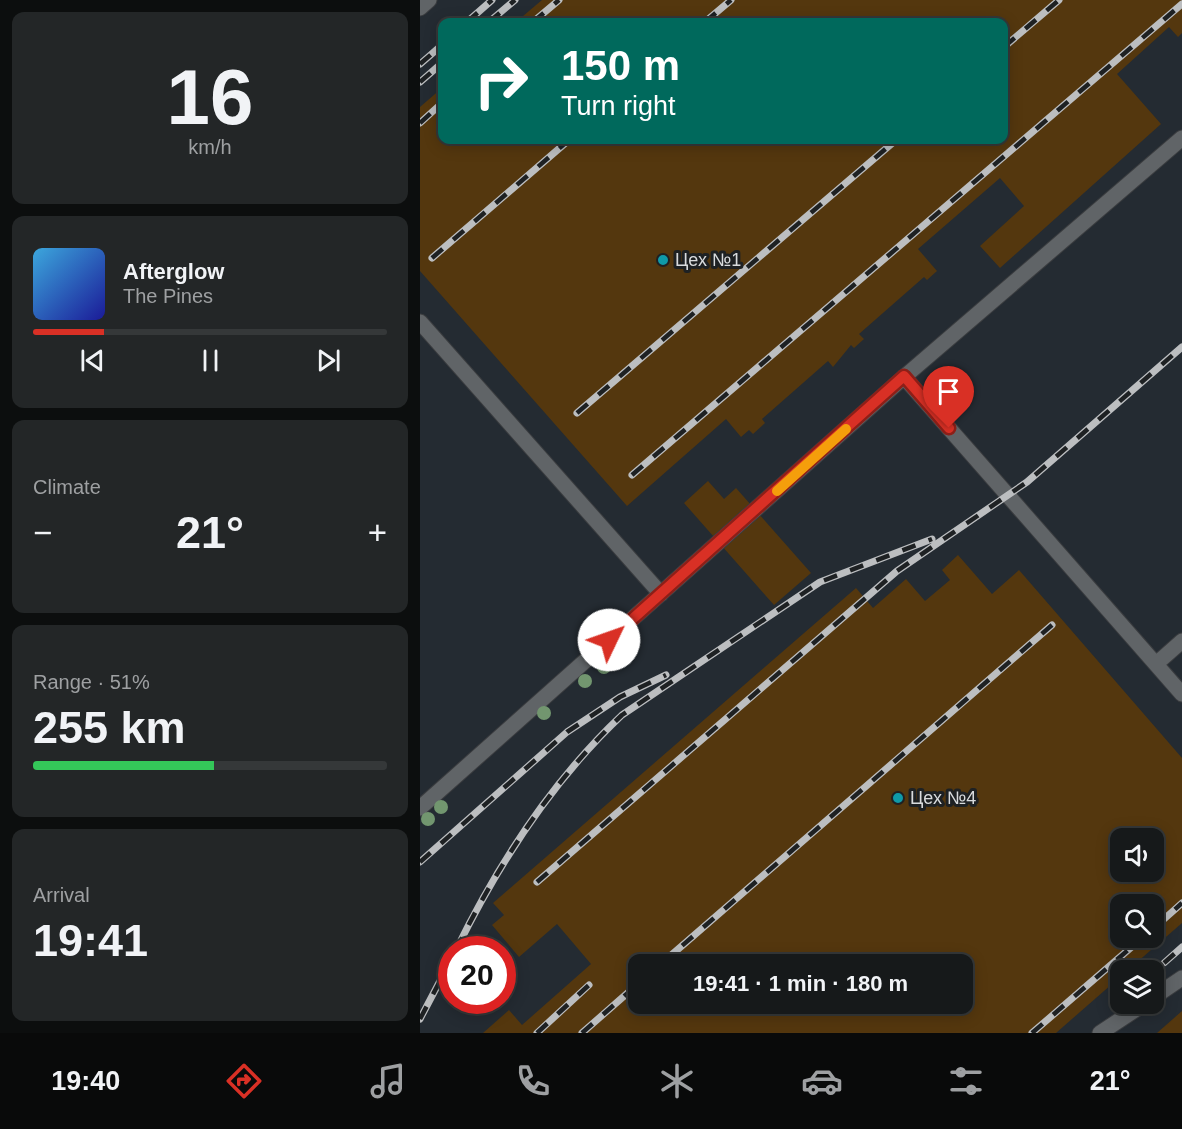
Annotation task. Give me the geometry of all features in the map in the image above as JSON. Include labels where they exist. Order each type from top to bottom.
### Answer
[{"type":"lane","points":[[420,8],[429,0]]},
{"type":"lane","points":[[420,808],[904,376],[1182,138]]},
{"type":"lane","points":[[420,322],[661,594]]},
{"type":"lane","points":[[904,376],[1182,694]]},
{"type":"lane","points":[[1156,664],[1182,641]]},
{"type":"lane","points":[[1164,990],[1182,978]]},
{"type":"lane","points":[[1100,1033],[1129,1014]]},
{"type":"shaded area","points":[[420,0],[1182,0],[1182,1033],[420,1033]]},
{"type":"building","name":"Цех №1","points":[[542,0],[1182,0],[1182,33],[1178,37],[1169,27],[1117,74],[1161,124],[1000,268],[980,246],[1024,206],[1000,178],[918,249],[937,271],[927,280],[924,277],[859,334],[864,339],[854,348],[851,345],[833,367],[828,361],[762,419],[765,423],[753,434],[749,430],[741,437],[726,419],[627,506],[420,271],[420,107],[438,91],[438,144],[1008,144],[1008,18],[521,18]]},
{"type":"building","points":[[708,481],[724,499],[736,488],[811,573],[774,605],[684,503]]},
{"type":"building","name":"Цех №4","points":[[958,555],[992,594],[1019,570],[1182,758],[1182,923],[1164,939],[1164,894],[1110,894],[1110,948],[1153,948],[1139,960],[1110,960],[1110,986],[1056,1033],[483,1033],[504,1014],[512,1014],[522,1025],[591,964],[557,924],[519,957],[516,953],[516,936],[501,936],[492,925],[504,915],[493,903],[856,588],[873,608],[906,579],[925,601],[950,580],[942,570]]},
{"type":"building","points":[[1182,1011],[1182,1033],[1157,1033]]},
{"type":"railway","points":[[472,18],[492,0]]},
{"type":"railway","points":[[494,18],[515,0]]},
{"type":"railway","points":[[538,18],[559,0]]},
{"type":"railway","points":[[710,18],[731,0]]},
{"type":"railway","points":[[1008,44],[1059,0]]},
{"type":"railway","points":[[632,475],[1182,4]]},
{"type":"railway","points":[[420,64],[438,48]]},
{"type":"railway","points":[[420,82],[438,66]]},
{"type":"railway","points":[[420,123],[438,107]]},
{"type":"railway","points":[[432,258],[564,144]]},
{"type":"railway","points":[[577,413],[891,144]]},
{"type":"railway","points":[[537,882],[897,571],[1027,482],[1182,347]]},
{"type":"railway","points":[[463,936],[509,855],[550,795],[597,740],[622,715],[820,582],[932,539]]},
{"type":"railway","points":[[673,954],[1052,625]]},
{"type":"railway","points":[[420,862],[567,732],[620,697],[666,675]]},
{"type":"railway","points":[[1164,919],[1182,903]]},
{"type":"railway","points":[[1164,963],[1182,947]]},
{"type":"railway","points":[[1032,1033],[1130,948]]},
{"type":"railway","points":[[420,1019],[438,985]]},
{"type":"railway","points":[[537,1033],[589,985]]},
{"type":"railway","points":[[582,1033],[628,993]]},
{"type":"slow traffic","points":[[777,491],[846,429]]},
{"type":"place","name":"Цех №1","points":[[663,260]]},
{"type":"place","name":"Цех №4","points":[[898,798]]},
{"type":"route","points":[[609,640],[904,376],[949,428]]}]
